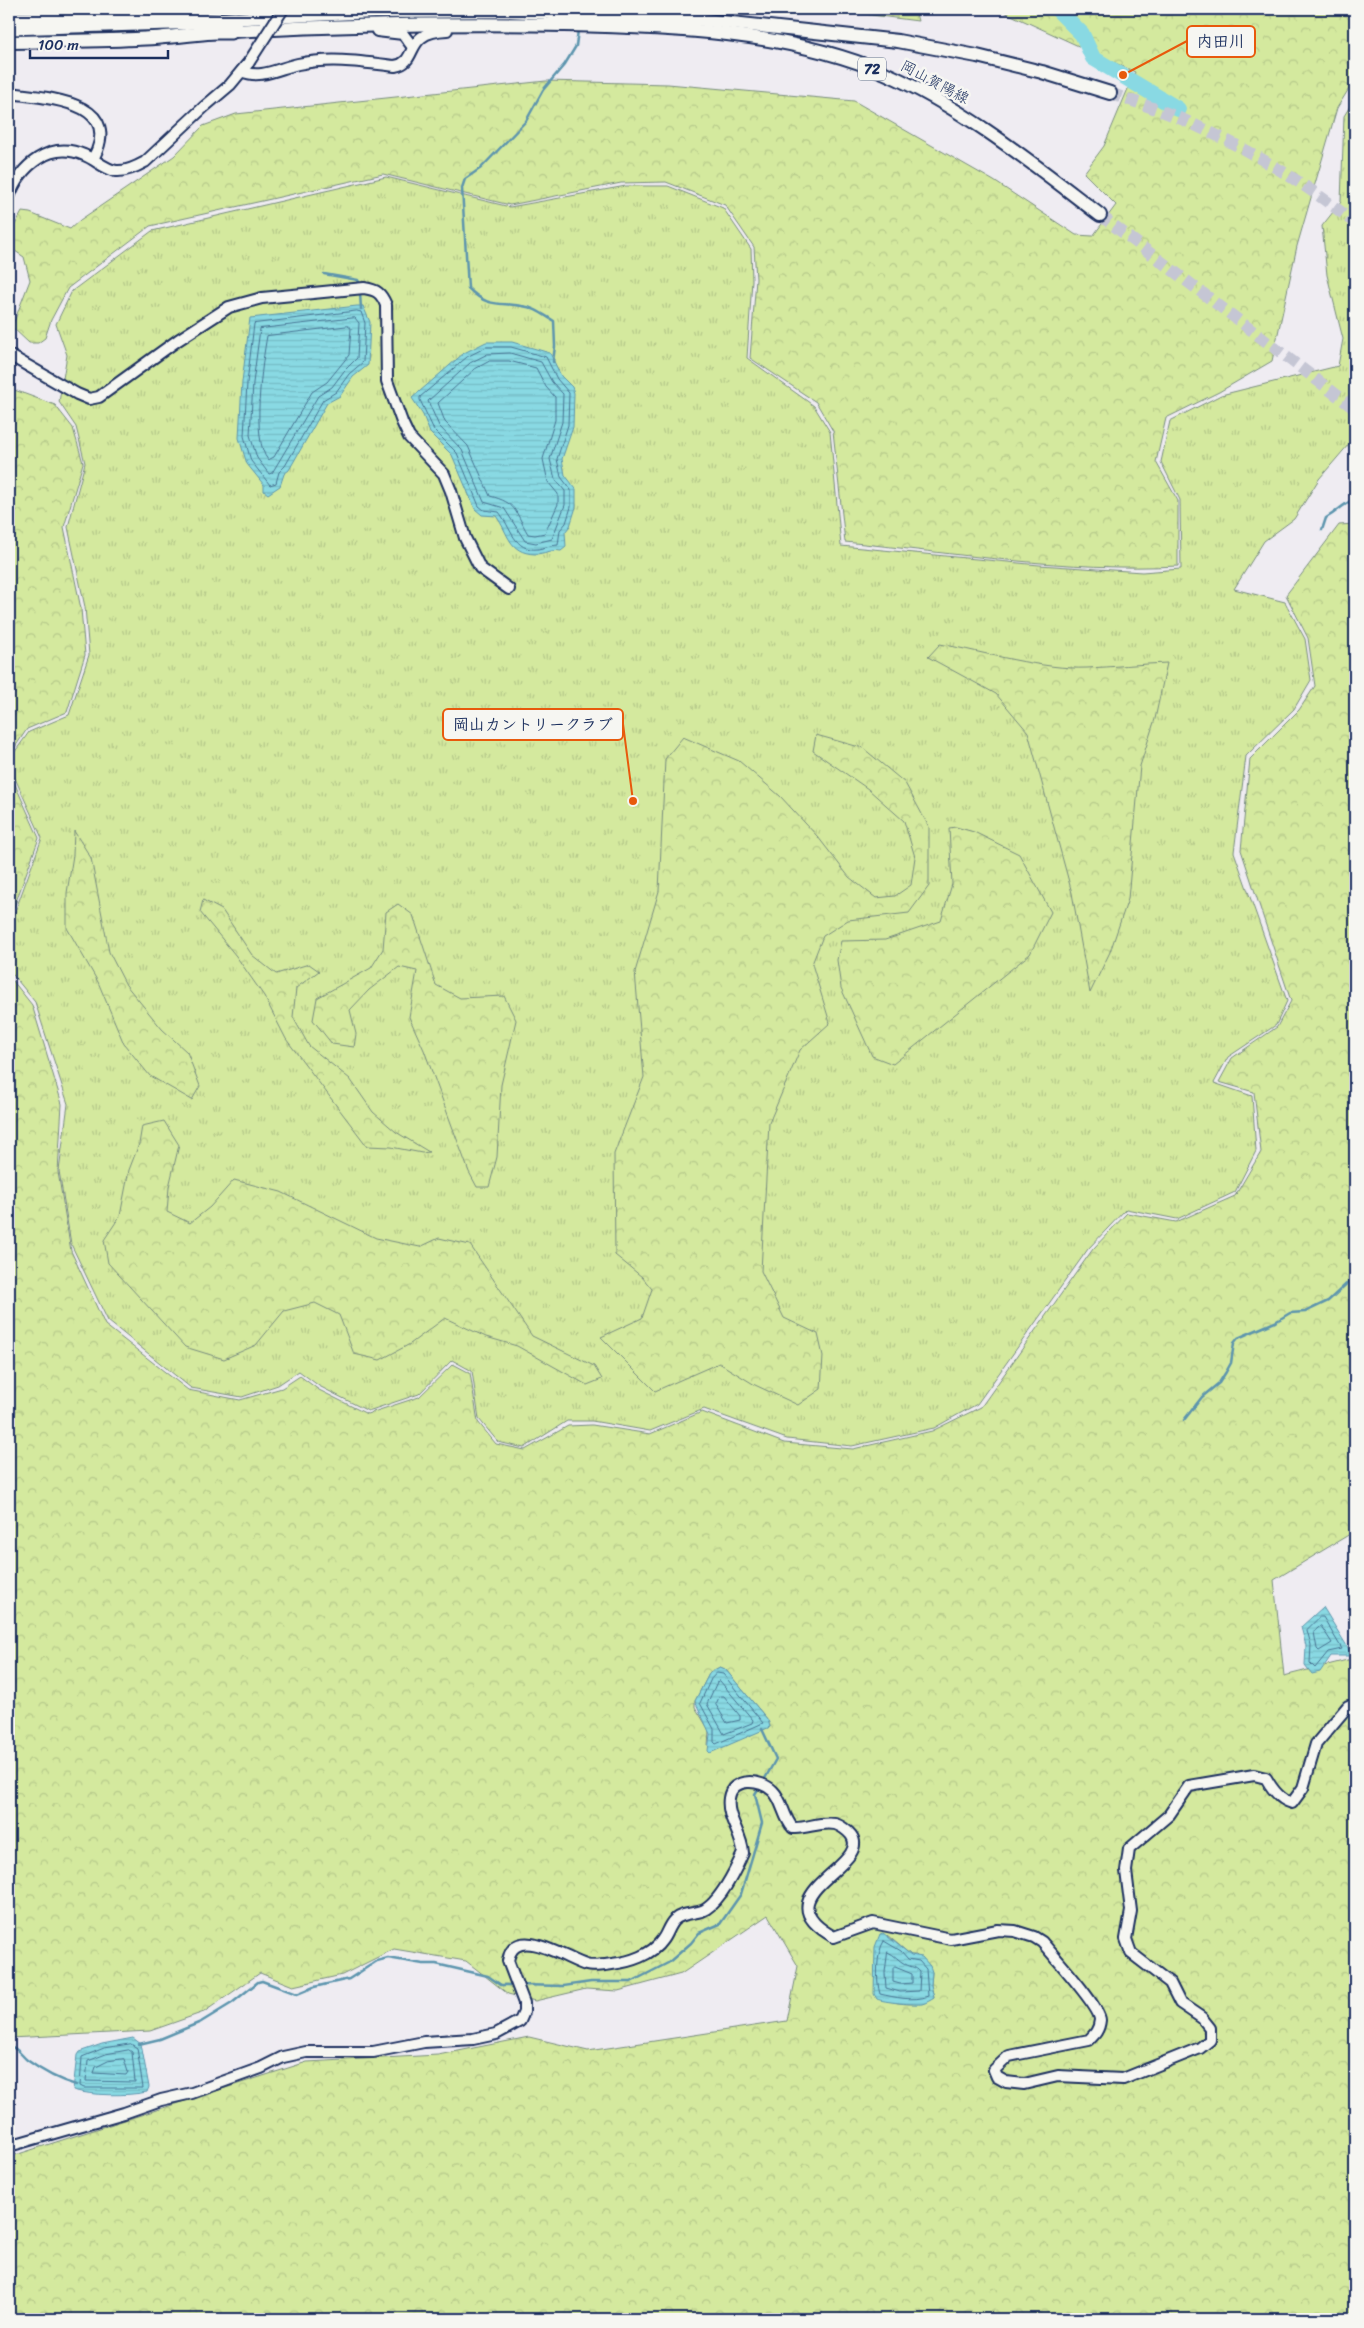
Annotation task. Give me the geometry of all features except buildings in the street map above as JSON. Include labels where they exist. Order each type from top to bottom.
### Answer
[{"type":"highway","name":"72","points":[[9,27],[233,25]]},
{"type":"highway","name":"72","points":[[9,36],[233,25]]},
{"type":"main road","name":"岡山賀陽線","points":[[9,42],[136,39],[233,25],[283,13],[503,10],[604,26],[767,40],[826,52],[883,73],[936,98],[982,127],[1100,215]]},
{"type":"main road","name":"岡山賀陽線","points":[[9,18],[113,15],[296,29],[497,24],[617,15],[704,20],[898,41],[977,56],[1042,72],[1110,93]]},
{"type":"street","points":[[9,197],[14,181],[30,164],[46,154],[70,151],[93,159],[108,169],[116,171],[134,168],[145,162],[204,107],[230,86],[283,13],[308,9]]},
{"type":"street","points":[[242,71],[251,76],[261,75],[298,64],[327,59],[395,66],[404,64],[410,57],[412,46],[420,37],[437,30],[468,29],[497,24]]},
{"type":"street","points":[[296,29],[306,32],[326,33],[397,32],[407,38],[412,46]]},
{"type":"street","points":[[9,93],[72,102],[89,111],[97,123],[100,135],[99,149],[93,159]]},
{"type":"street","points":[[9,355],[89,399],[99,397],[178,340],[229,307],[262,298],[364,288],[376,290],[383,297],[386,305],[387,381],[402,422],[409,437],[444,474],[451,490],[465,538],[480,568],[509,588]]},
{"type":"street","points":[[9,2146],[124,2114],[161,2100],[192,2093],[261,2068],[283,2057],[306,2052],[373,2052],[424,2042],[466,2040],[496,2034],[520,2021],[524,2012],[524,2003],[508,1960],[509,1954],[521,1944],[530,1943],[542,1946],[586,1965],[612,1964],[648,1954],[663,1940],[674,1920],[682,1915],[701,1911],[710,1906],[719,1895],[743,1853],[742,1845],[728,1808],[729,1795],[734,1787],[740,1783],[760,1784],[773,1791],[780,1801],[788,1822],[793,1828],[830,1823],[838,1825],[851,1835],[853,1842],[851,1851],[843,1862],[813,1892],[806,1909],[809,1915],[828,1934],[834,1937],[873,1923],[951,1938],[998,1930],[1015,1931],[1034,1936],[1042,1942],[1091,2002],[1100,2018],[1098,2031],[1089,2040],[1009,2056],[994,2070],[997,2077],[1006,2082],[1024,2084],[1058,2076],[1123,2079],[1200,2048],[1210,2040],[1210,2028],[1202,2018],[1180,2003],[1170,1983],[1132,1953],[1126,1939],[1131,1911],[1126,1871],[1129,1849],[1169,1815],[1189,1786],[1254,1775],[1266,1778],[1271,1788],[1285,1801],[1292,1802],[1303,1788],[1316,1744],[1348,1706],[1355,1707]]},
{"type":"green space","points":[[825,9],[910,9],[915,10],[918,21]]},
{"type":"green space","points":[[998,9],[1355,9],[1355,79],[1337,108],[1297,246],[1272,361],[1219,392],[1166,418],[1156,462],[1178,501],[1178,566],[1137,567],[1053,564],[845,542],[833,431],[816,402],[750,358],[756,279],[754,247],[725,205],[666,182],[621,183],[510,205],[383,174],[150,226],[68,288],[51,320],[45,338],[38,343],[29,343],[12,327],[30,280],[24,257],[9,247],[11,232],[22,212],[30,213],[70,229],[80,220],[174,156],[203,126],[236,114],[546,81],[668,84],[854,101],[994,181],[1076,235],[1093,236],[1116,205],[1084,173],[1104,146],[1135,72]]},
{"type":"green space","points":[[1355,98],[1355,437],[1319,479],[1294,519],[1264,541],[1234,589],[1285,602],[1305,639],[1311,680],[1294,709],[1246,756],[1234,852],[1287,1001],[1276,1025],[1228,1057],[1214,1083],[1252,1096],[1256,1151],[1235,1192],[1177,1219],[1126,1209],[1088,1249],[977,1404],[934,1428],[852,1446],[787,1439],[704,1409],[650,1431],[592,1421],[567,1421],[524,1448],[498,1442],[479,1419],[472,1371],[452,1360],[419,1394],[368,1411],[319,1386],[299,1371],[278,1385],[242,1397],[191,1388],[108,1321],[71,1244],[59,1171],[68,1104],[35,1002],[9,970],[9,928],[42,838],[9,765],[9,760],[29,732],[69,715],[89,655],[85,607],[68,527],[85,463],[76,427],[59,402],[67,355],[56,324],[72,291],[152,231],[386,177],[510,207],[626,186],[668,186],[723,208],[751,249],[752,280],[747,358],[814,406],[830,432],[841,546],[1039,565],[1142,572],[1181,569],[1180,500],[1161,462],[1170,421],[1221,395],[1338,366],[1343,339],[1327,275],[1322,226],[1341,202],[1344,116]]},
{"type":"green space","points":[[9,388],[55,405],[73,428],[83,463],[64,527],[81,609],[85,655],[67,712],[27,729],[9,756]]},
{"type":"green space","points":[[1355,524],[1355,1531],[1274,1580],[1284,1676],[1355,1658],[1355,2319],[9,2319],[9,2157],[307,2062],[438,2055],[529,2037],[588,2051],[787,2021],[798,1966],[768,1915],[681,1974],[618,1991],[586,1989],[535,2001],[508,1994],[466,1961],[394,1949],[342,1975],[293,1986],[260,1973],[204,2012],[150,2031],[9,2038],[9,976],[32,1005],[62,1104],[58,1172],[71,1251],[105,1325],[188,1390],[240,1400],[282,1388],[300,1376],[319,1390],[367,1414],[419,1397],[453,1364],[470,1373],[478,1422],[496,1444],[525,1450],[568,1426],[592,1425],[650,1434],[702,1412],[784,1443],[853,1449],[932,1431],[981,1407],[1093,1249],[1127,1213],[1176,1222],[1235,1196],[1261,1152],[1254,1092],[1219,1082],[1232,1058],[1277,1027],[1291,1001],[1241,850],[1250,759],[1299,710],[1315,686],[1308,638],[1286,595],[1339,525]],"holes":[[[720,1667],[725,1669],[768,1720],[770,1727],[708,1746],[709,1730],[695,1707],[695,1701],[710,1672]],[[887,1935],[911,1955],[916,1955],[932,1972],[931,1985],[934,1998],[910,2004],[886,2000]]]},
{"type":"green space","points":[[940,644],[1033,663],[1070,668],[1167,663],[1155,719],[1140,766],[1128,899],[1110,952],[1090,993],[1072,893],[1028,732],[996,694],[928,657]]},
{"type":"green space","points":[[816,735],[863,748],[905,783],[929,827],[929,886],[909,913],[848,920],[823,936],[812,964],[830,1023],[800,1050],[769,1123],[761,1271],[784,1318],[818,1334],[823,1356],[821,1389],[798,1405],[755,1385],[719,1363],[655,1391],[601,1337],[642,1318],[652,1289],[642,1277],[615,1255],[614,1154],[644,1077],[635,972],[659,891],[665,759],[683,737],[739,761],[780,796],[818,837],[849,877],[876,898],[895,896],[911,885],[915,857],[904,821],[868,789],[813,751]]},
{"type":"green space","points":[[9,771],[39,838],[9,921]]},
{"type":"green space","points":[[956,827],[974,832],[1019,854],[1051,912],[1030,954],[893,1064],[872,1056],[841,988],[837,960],[841,941],[885,940],[941,921],[952,884],[949,828]]},
{"type":"green space","points":[[74,831],[91,858],[109,952],[126,985],[162,1029],[187,1052],[200,1086],[192,1100],[150,1076],[124,1044],[98,982],[67,928],[67,893],[73,855]]},
{"type":"green space","points":[[203,900],[222,910],[252,955],[276,974],[309,964],[319,971],[296,988],[293,1017],[309,1046],[350,1079],[373,1112],[396,1132],[429,1152],[422,1153],[391,1147],[367,1146],[286,1039],[264,996],[236,956],[200,912]]},
{"type":"green space","points":[[398,904],[413,915],[436,985],[460,998],[504,996],[516,1020],[501,1085],[497,1157],[489,1187],[477,1187],[469,1172],[424,1050],[409,1017],[417,971],[399,967],[369,990],[350,1010],[356,1034],[354,1047],[332,1044],[313,1020],[317,998],[371,968],[383,949],[386,912]]},
{"type":"green space","points":[[164,1121],[179,1145],[169,1187],[167,1212],[190,1223],[210,1207],[234,1180],[281,1192],[376,1238],[420,1247],[439,1238],[470,1245],[532,1336],[594,1366],[602,1379],[587,1385],[517,1346],[486,1337],[445,1318],[410,1344],[380,1360],[354,1354],[339,1315],[315,1303],[284,1311],[256,1345],[224,1359],[185,1347],[108,1263],[104,1240],[120,1216],[129,1170],[139,1144],[142,1126]]},
{"type":"water","points":[[363,306],[370,322],[368,365],[353,377],[340,396],[327,403],[289,470],[284,474],[280,486],[268,494],[264,491],[264,485],[247,464],[239,438],[242,382],[250,318]]},
{"type":"water","points":[[486,342],[512,342],[550,353],[561,376],[572,387],[574,393],[573,427],[562,459],[565,475],[576,489],[576,507],[570,526],[565,532],[566,547],[561,551],[535,554],[519,550],[510,541],[496,516],[482,515],[475,509],[452,455],[430,433],[423,415],[412,398],[464,353]]},
{"type":"water","points":[[1323,1607],[1353,1656],[1331,1656],[1320,1672],[1312,1674],[1305,1665],[1306,1646],[1301,1627]]},
{"type":"water","points":[[720,1667],[725,1669],[768,1720],[770,1727],[710,1753],[708,1751],[710,1734],[695,1701],[710,1672]]},
{"type":"water","points":[[883,1933],[911,1955],[922,1957],[930,1966],[934,1998],[922,2004],[877,1999],[874,1994],[875,1947],[880,1934]]},
{"type":"water","points":[[133,2038],[141,2044],[149,2087],[147,2092],[110,2095],[73,2090],[77,2055],[79,2052],[102,2044]]},
{"type":"waterway","points":[[1057,9],[1082,34],[1093,58],[1178,109]]},
{"type":"waterway","points":[[553,362],[555,346],[554,321],[531,308],[493,303],[481,299],[468,288],[462,188],[465,179],[481,168],[526,121],[543,90],[565,64],[576,46],[578,30]]},
{"type":"waterway","points":[[324,274],[358,280],[359,282]]},
{"type":"waterway","points":[[360,293],[361,309]]},
{"type":"waterway","points":[[1322,530],[1326,518],[1355,499]]},
{"type":"waterway","points":[[1184,1420],[1202,1397],[1219,1383],[1231,1363],[1234,1343],[1238,1338],[1275,1322],[1290,1313],[1305,1312],[1328,1301],[1355,1276]]},
{"type":"waterway","points":[[762,1729],[776,1759],[763,1782]]},
{"type":"waterway","points":[[520,1985],[563,1986],[591,1982],[631,1982],[668,1963],[691,1943],[699,1933],[720,1924],[741,1894],[762,1823],[755,1794],[760,1786]]},
{"type":"waterway","points":[[139,2044],[160,2039],[201,2022],[232,2003],[258,1982],[262,1981],[297,1994],[314,1987],[349,1979],[377,1961],[388,1958],[423,1964],[436,1964],[488,1976],[501,1985],[514,1985]]},
{"type":"waterway","points":[[9,2046],[44,2071],[63,2081],[76,2085]]},
{"type":"tunnel","points":[[1110,93],[1178,117],[1240,147],[1280,170],[1355,223]]},
{"type":"tunnel","points":[[1100,215],[1355,409]]},
{"type":"place","name":"内田川","points":[[1123,75]]},
{"type":"place","name":"岡山カントリークラブ","points":[[633,801]]}]
